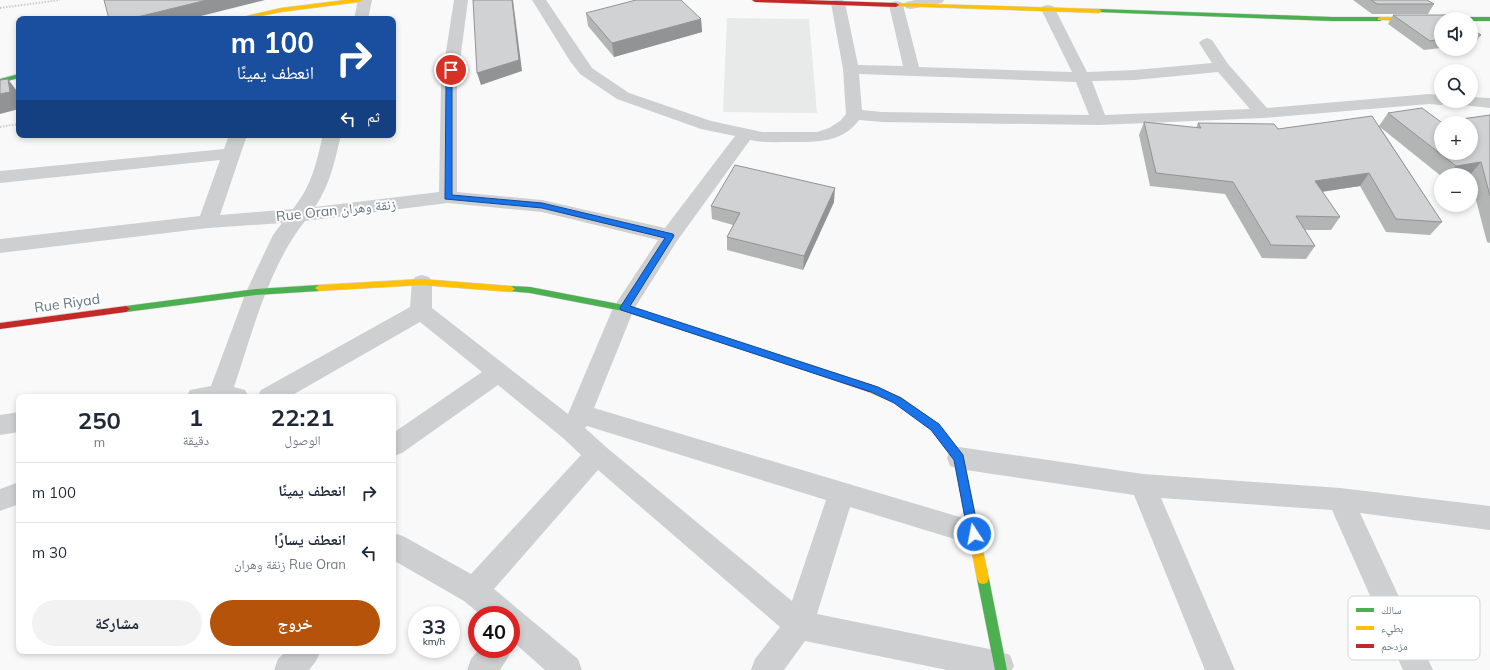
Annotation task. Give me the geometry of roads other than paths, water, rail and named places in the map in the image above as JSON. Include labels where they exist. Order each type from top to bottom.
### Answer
[{"type":"main road","points":[[269,16],[359,0]]},
{"type":"main road","points":[[755,0],[1302,18],[1434,19]]},
{"type":"main road","points":[[1478,19],[1490,19]]},
{"type":"main road","points":[[0,81],[16,77]]},
{"type":"main road","name":"Rue Riyad","points":[[0,326],[256,292],[422,282],[530,290],[624,308],[874,390],[898,400],[935,427],[959,458]]},
{"type":"main road","points":[[959,458],[1000,668]]},
{"type":"street","points":[[362,16],[365,0]]},
{"type":"street","points":[[448,197],[449,84],[461,0]]},
{"type":"street","points":[[539,0],[586,71],[623,96],[707,125],[762,137],[818,137],[835,132],[846,125],[854,114],[851,69],[838,3]]},
{"type":"street","points":[[911,5],[937,0]]},
{"type":"street","points":[[896,4],[912,71]]},
{"type":"street","points":[[1048,9],[1082,77],[1098,120]]},
{"type":"street","points":[[1207,43],[1222,67],[1263,113]]},
{"type":"street","points":[[851,69],[1082,77],[1135,75],[1222,67]]},
{"type":"street","points":[[854,114],[882,118],[1098,120],[1263,113],[1434,99]]},
{"type":"street","points":[[1478,102],[1490,103]]},
{"type":"street","points":[[576,423],[624,308],[670,236],[745,134]]},
{"type":"street","points":[[208,222],[237,138]]},
{"type":"street","points":[[220,394],[256,292],[283,235],[312,196],[322,175],[331,138]]},
{"type":"street","points":[[0,177],[231,154]]},
{"type":"street","name":"Rue Oran زنقة وهران","points":[[0,246],[208,222],[299,215],[448,197],[542,206],[670,236]]},
{"type":"street","points":[[421,311],[422,282]]},
{"type":"street","points":[[421,311],[500,373],[576,423],[841,493],[974,534]]},
{"type":"street","points":[[274,394],[421,311]]},
{"type":"street","points":[[396,444],[500,373]]},
{"type":"street","points":[[0,425],[16,422]]},
{"type":"street","points":[[576,423],[597,454],[799,625],[1000,668]]},
{"type":"street","points":[[474,591],[597,454]]},
{"type":"street","points":[[959,458],[1143,485],[1340,499],[1490,518]]},
{"type":"street","points":[[1143,485],[1220,670]]},
{"type":"street","points":[[766,670],[799,625],[841,493]]},
{"type":"street","points":[[0,500],[16,495]]},
{"type":"street","points":[[1340,499],[1384,596]]},
{"type":"street","points":[[396,549],[474,591],[491,606]]},
{"type":"street","points":[[520,631],[567,670]]},
{"type":"street","points":[[289,670],[303,654]]},
{"type":"street","points":[[482,670],[491,658]]},
{"type":"street","points":[[1413,660],[1418,670]]}]
